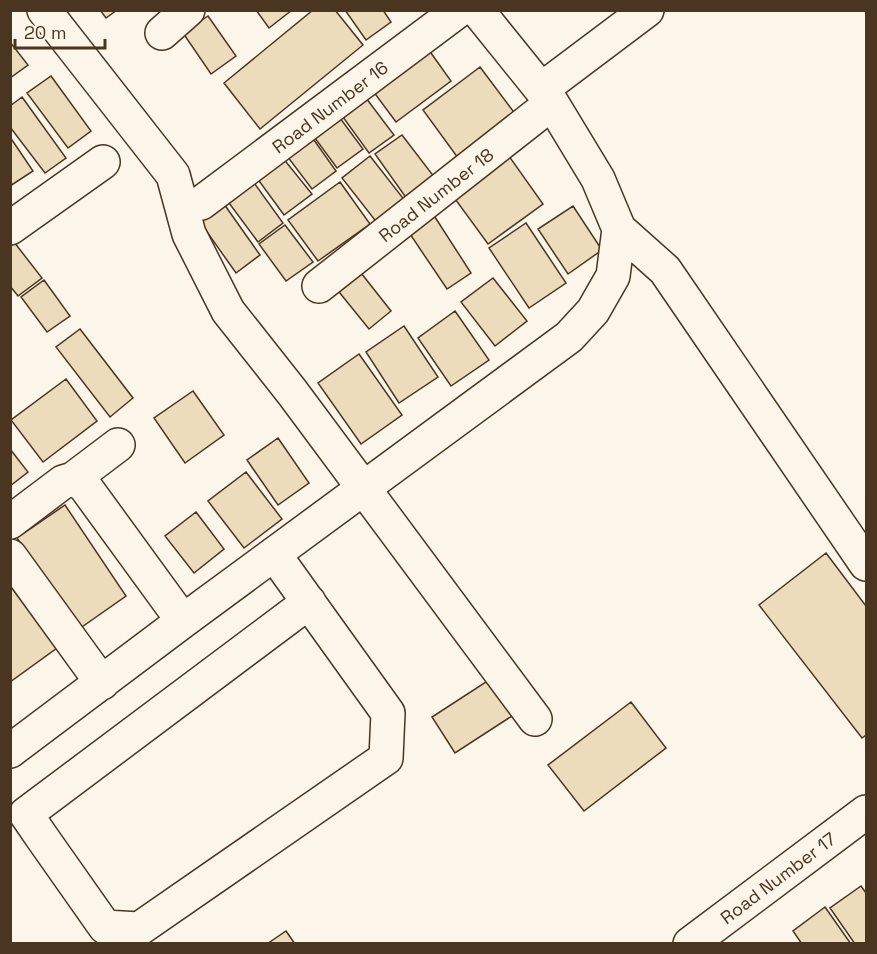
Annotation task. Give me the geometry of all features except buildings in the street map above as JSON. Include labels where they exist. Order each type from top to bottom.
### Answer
[{"type":"street","points":[[44,10],[173,175],[189,234],[228,311],[292,392],[535,719]]},
{"type":"street","points":[[162,33],[188,10]]},
{"type":"street","name":"Road Number 16","points":[[201,203],[347,100],[459,10]]},
{"type":"street","points":[[477,10],[547,96],[598,179],[618,229],[665,270],[867,564]]},
{"type":"street","name":"Road Number 18","points":[[319,286],[647,10]]},
{"type":"street","points":[[10,228],[103,162]]},
{"type":"street","points":[[10,751],[569,337],[593,311],[613,276],[618,229]]},
{"type":"street","points":[[10,522],[63,482],[73,479],[118,445]]},
{"type":"street","points":[[73,479],[84,484],[183,621]]},
{"type":"street","points":[[274,554],[309,602],[388,713],[386,758],[139,929],[105,927],[18,809],[309,602]]},
{"type":"street","points":[[10,555],[102,682]]},
{"type":"street","name":"Road Number 17","points":[[691,943],[867,812]]}]
